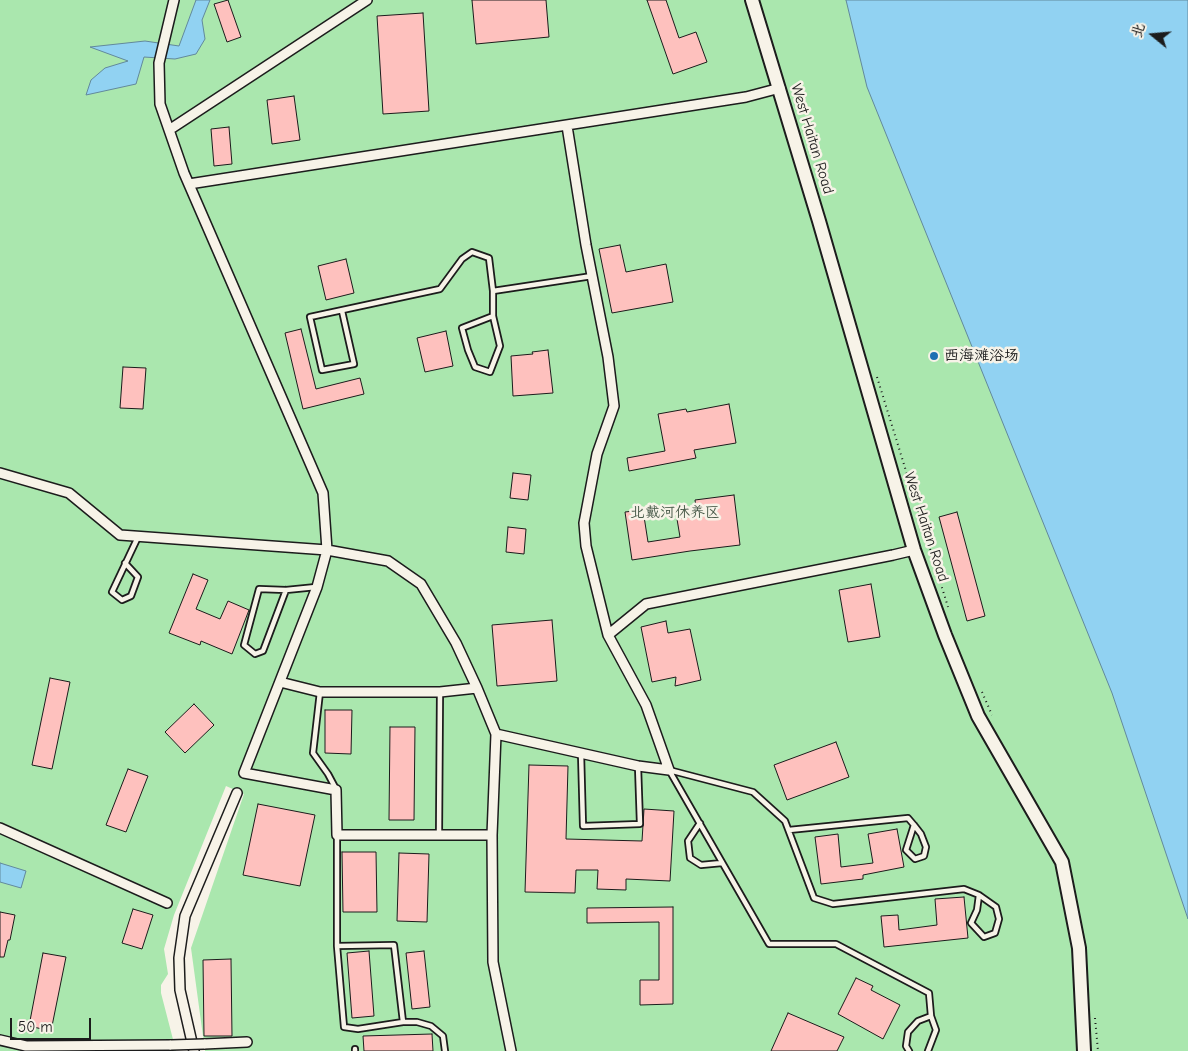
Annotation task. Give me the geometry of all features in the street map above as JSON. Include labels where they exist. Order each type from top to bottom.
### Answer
[{"type":"main road","name":"West Haitan Road","points":[[752,0],[780,88],[914,550],[945,635],[978,716],[1062,862],[1079,948],[1084,1051]]},
{"type":"street","points":[[174,0],[159,62],[160,104],[189,184],[323,493],[327,550],[317,587],[244,773],[336,790],[337,835],[492,835]]},
{"type":"street","points":[[169,130],[367,0]]},
{"type":"street","points":[[189,184],[746,98],[780,88]]},
{"type":"street","points":[[496,734],[638,766],[669,770],[646,705],[608,635],[586,546],[584,523],[597,454],[614,406],[608,357],[592,276],[567,126]]},
{"type":"street","points":[[0,473],[69,493],[120,535],[327,550],[388,561],[420,584],[456,643],[496,734],[492,835],[493,962],[511,1051]]},
{"type":"street","points":[[608,635],[646,604],[914,550]]},
{"type":"street","points":[[280,682],[320,692],[440,692],[477,688]]},
{"type":"street","points":[[194,1051],[180,990],[179,958],[185,916],[237,794]]},
{"type":"street","points":[[0,828],[167,903]]},
{"type":"street","points":[[5,1044],[26,1046],[171,1045],[247,1042]]},
{"type":"lane","points":[[342,310],[354,364],[322,370],[310,317],[342,310],[440,290],[462,259],[472,252],[489,258],[493,292],[493,316],[500,346],[490,372],[474,367],[462,328],[493,316]]},
{"type":"lane","points":[[493,292],[592,276]]},
{"type":"lane","points":[[126,563],[138,577],[131,596],[122,600],[112,592],[138,536]]},
{"type":"lane","points":[[286,590],[263,651],[256,654],[244,644],[259,589],[286,590],[317,587]]},
{"type":"lane","points":[[320,692],[313,753],[328,774],[336,790]]},
{"type":"lane","points":[[439,835],[440,692]]},
{"type":"lane","points":[[581,753],[583,826],[640,824],[638,766]]},
{"type":"lane","points":[[669,770],[769,944],[836,944],[930,993],[931,1016],[936,1030],[928,1051]]},
{"type":"lane","points":[[669,770],[753,792],[786,821],[814,898],[833,904],[964,889],[979,895],[996,907],[999,919],[995,933],[984,937],[971,923],[977,910],[979,895]]},
{"type":"lane","points":[[789,830],[908,818],[914,825],[921,834],[926,847],[924,856],[914,859],[906,850],[914,825]]},
{"type":"lane","points":[[700,823],[688,841],[690,858],[701,866],[722,863]]},
{"type":"lane","points":[[337,835],[337,946],[344,1027],[358,1029],[402,1022],[416,1022],[431,1026],[443,1036],[445,1051]]},
{"type":"lane","points":[[337,946],[394,945],[402,1022]]},
{"type":"lane","points":[[909,1051],[906,1046],[908,1032],[918,1021],[931,1016]]},
{"type":"path","points":[[876,372],[948,608]]},
{"type":"path","points":[[980,688],[995,722]]},
{"type":"path","points":[[1095,1015],[1098,1051]]},
{"type":"green space","name":"北戴河休养区","points":[[0,0],[1188,0],[1188,1051],[205,1051],[191,948],[244,794],[226,786],[174,915],[164,949],[168,974],[161,985],[161,993],[176,1051],[0,1051]]},
{"type":"water","points":[[196,0],[210,0],[202,20],[205,39],[196,54],[175,59],[144,57],[136,84],[86,95],[91,80],[105,68],[128,61],[90,47],[145,41],[179,46]]},
{"type":"water","points":[[846,0],[1188,0],[1188,919],[1112,693],[867,87]]},
{"type":"water","points":[[0,863],[26,871],[21,888],[0,882]]},
{"type":"building","points":[[228,0],[241,37],[227,42],[214,4]]},
{"type":"building","points":[[472,0],[546,0],[549,37],[476,44]]},
{"type":"building","points":[[647,0],[666,0],[679,38],[696,32],[707,62],[673,74]]},
{"type":"building","points":[[423,13],[429,111],[383,114],[377,16]]},
{"type":"building","points":[[294,96],[300,140],[272,144],[267,100]]},
{"type":"building","points":[[229,127],[232,164],[214,166],[211,129]]},
{"type":"building","points":[[620,245],[626,272],[666,264],[673,302],[612,313],[599,249]]},
{"type":"building","points":[[346,259],[354,293],[326,300],[318,266]]},
{"type":"building","points":[[301,329],[316,389],[360,378],[364,394],[303,409],[285,333]]},
{"type":"building","points":[[446,331],[453,366],[425,372],[417,338]]},
{"type":"building","points":[[548,350],[553,393],[513,396],[511,356],[533,354],[532,352]]},
{"type":"building","points":[[123,367],[146,368],[143,409],[120,408]]},
{"type":"building","points":[[729,404],[736,443],[694,450],[696,458],[629,471],[627,458],[665,451],[658,414],[686,409],[687,412]]},
{"type":"building","points":[[513,473],[531,475],[528,500],[510,498]]},
{"type":"building","points":[[734,495],[740,545],[632,560],[625,512],[643,510],[648,542],[680,537],[677,519],[697,515],[695,500]]},
{"type":"building","points":[[957,512],[985,616],[967,621],[939,517]]},
{"type":"building","points":[[508,527],[526,529],[524,554],[506,552]]},
{"type":"building","points":[[193,574],[208,580],[196,609],[220,619],[228,601],[249,610],[232,654],[201,641],[200,645],[169,633]]},
{"type":"building","points":[[871,584],[880,637],[848,642],[839,590]]},
{"type":"building","points":[[552,620],[557,681],[497,686],[492,625]]},
{"type":"building","points":[[666,621],[668,633],[690,629],[701,680],[675,686],[676,677],[652,682],[641,627]]},
{"type":"building","points":[[50,678],[70,682],[52,769],[32,765]]},
{"type":"building","points":[[194,704],[214,725],[185,753],[165,732]]},
{"type":"building","points":[[325,710],[352,710],[351,754],[325,753]]},
{"type":"building","points":[[390,727],[415,727],[414,820],[389,820]]},
{"type":"building","points":[[836,742],[849,777],[787,800],[774,765]]},
{"type":"building","points":[[529,765],[568,766],[566,839],[642,841],[644,809],[674,811],[670,881],[626,879],[626,890],[597,889],[598,870],[576,870],[575,893],[525,892]]},
{"type":"building","points":[[128,769],[148,776],[126,832],[106,825]]},
{"type":"building","points":[[258,804],[315,815],[300,886],[243,875]]},
{"type":"building","points":[[897,829],[904,867],[863,875],[863,879],[821,884],[815,837],[838,834],[841,867],[873,863],[868,834]]},
{"type":"building","points":[[342,852],[376,852],[377,912],[343,912]]},
{"type":"building","points":[[399,853],[429,854],[427,922],[397,921]]},
{"type":"building","points":[[964,897],[968,938],[884,947],[881,916],[898,915],[899,930],[937,925],[935,899]]},
{"type":"building","points":[[673,907],[673,1004],[640,1005],[640,980],[659,980],[659,922],[587,923],[587,908]]},
{"type":"building","points":[[133,909],[153,915],[142,949],[122,943]]},
{"type":"building","points":[[0,912],[15,915],[4,957],[0,957]]},
{"type":"building","points":[[369,951],[374,1016],[352,1018],[347,953]]},
{"type":"building","points":[[424,951],[430,1007],[412,1009],[406,953]]},
{"type":"building","points":[[43,953],[66,957],[51,1031],[29,1026]]},
{"type":"building","points":[[231,959],[232,1036],[204,1036],[203,960]]},
{"type":"building","points":[[856,978],[873,986],[871,990],[900,1005],[883,1039],[838,1014]]},
{"type":"building","points":[[788,1013],[844,1037],[837,1051],[771,1051]]},
{"type":"building","points":[[432,1034],[433,1051],[364,1051],[363,1036]]},
{"type":"place","name":"西海滩浴场","points":[[934,356]]}]
